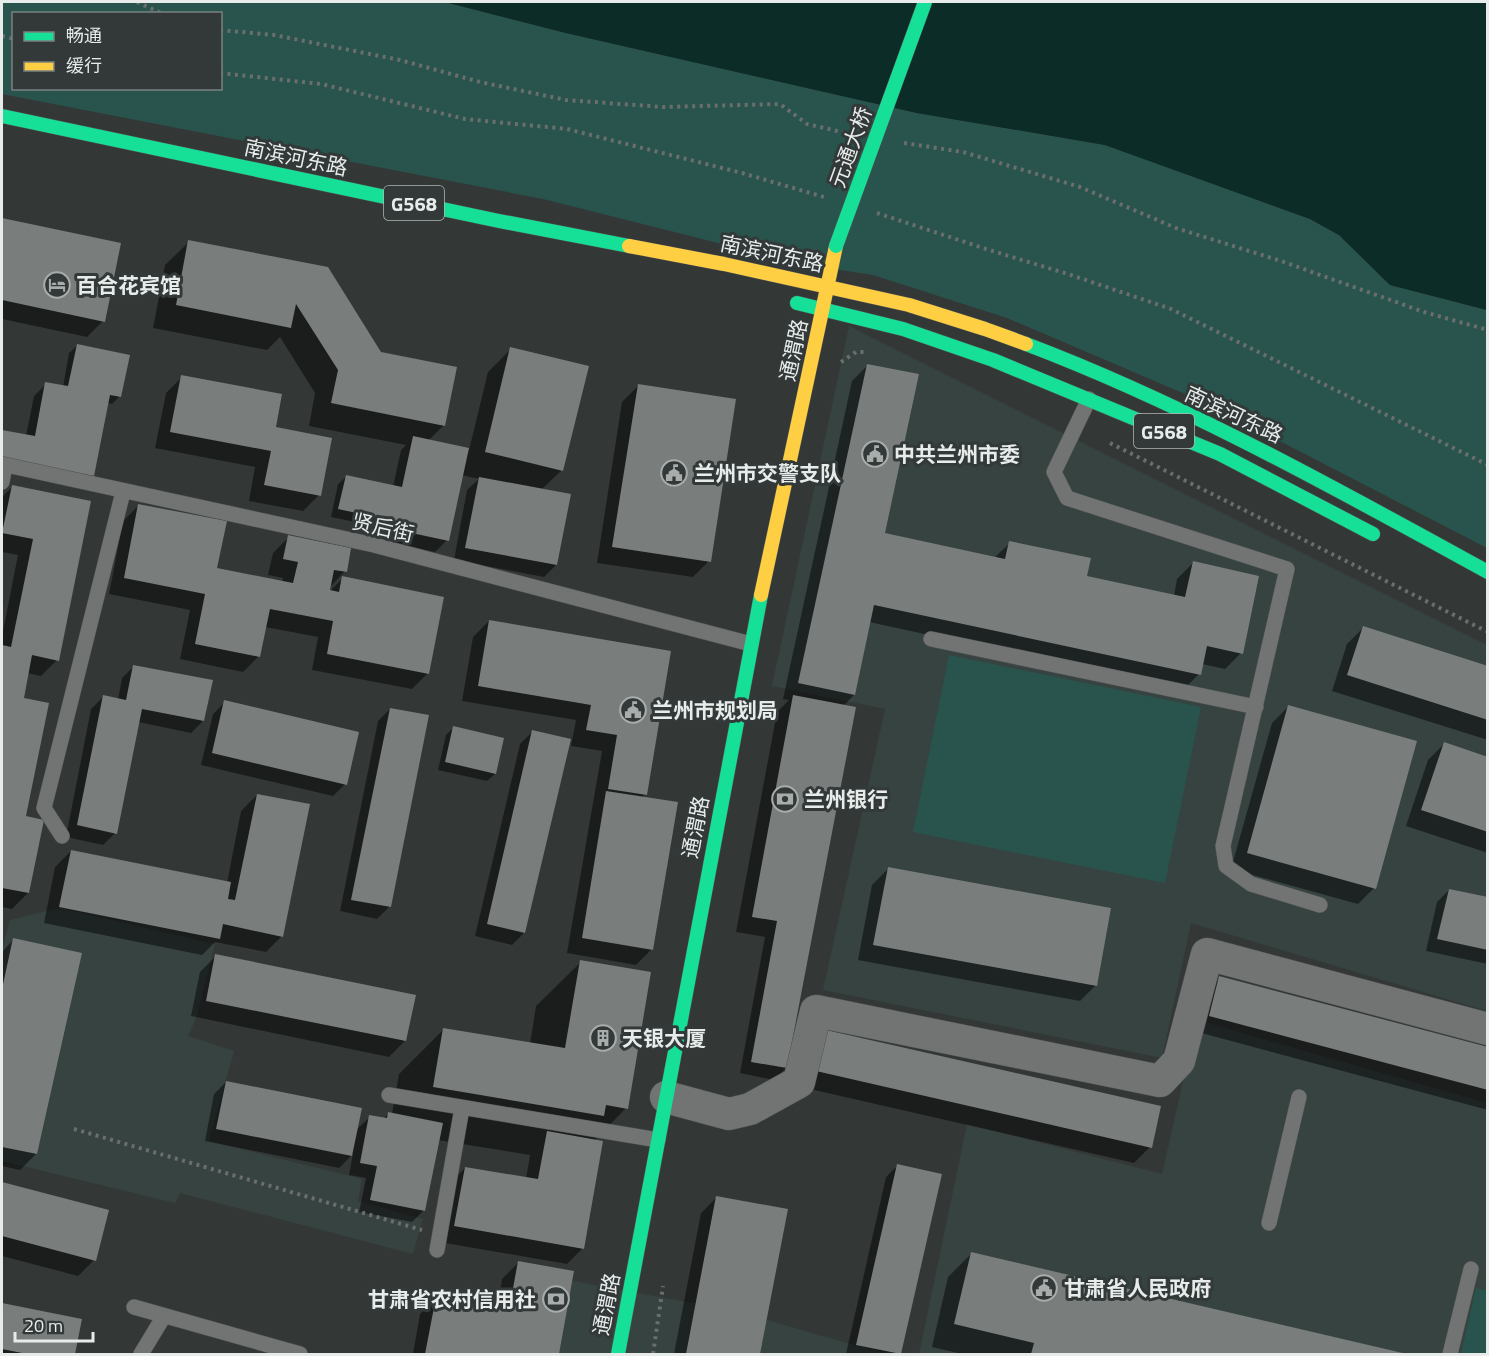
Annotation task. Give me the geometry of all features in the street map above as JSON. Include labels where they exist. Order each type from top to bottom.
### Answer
[{"type":"main road","name":"元通大桥","points":[[823,308],[836,246],[925,2]]},
{"type":"main road","name":"南滨河东路","points":[[2,116],[499,221],[724,264],[909,305],[986,329],[1072,362],[1283,460],[1488,572]]},
{"type":"main road","name":"南滨河东路","points":[[788,301],[903,330],[993,360],[1220,454],[1384,540]]},
{"type":"main road","name":"通渭路","points":[[618,1354],[751,644],[823,308]]},
{"type":"street","points":[[666,1097],[729,1114],[750,1110],[799,1082],[816,1011],[1160,1081],[1179,1061],[1207,954],[1488,1029]]},
{"type":"lane","points":[[1089,399],[1054,472],[1067,498],[1287,569],[1223,846],[1226,866],[1251,884],[1320,905]]},
{"type":"lane","points":[[2,482],[3,465]]},
{"type":"lane","name":"贤后街","points":[[3,465],[374,545],[751,644]]},
{"type":"lane","points":[[62,836],[44,808],[123,492]]},
{"type":"lane","points":[[931,639],[1256,707]]},
{"type":"lane","points":[[389,1095],[658,1140]]},
{"type":"lane","points":[[1269,1223],[1299,1097]]},
{"type":"lane","points":[[439,1243],[462,1108]]},
{"type":"lane","points":[[1450,1354],[1471,1269]]},
{"type":"lane","points":[[134,1307],[300,1354]]},
{"type":"lane","points":[[141,1354],[164,1316]]},
{"type":"path","points":[[137,2],[159,12]]},
{"type":"path","points":[[835,367],[856,352],[867,352]]},
{"type":"path","points":[[1076,426],[1488,632]]},
{"type":"path","points":[[74,1129],[439,1243]]},
{"type":"path","points":[[653,1354],[665,1275]]},
{"type":"shaded area","points":[[2,2],[445,2],[566,33],[917,113],[1105,145],[1310,219],[1339,235],[1390,285],[1487,310],[1487,548],[1206,403],[1007,318],[873,275],[802,264],[543,199],[2,94]]},
{"type":"shaded area","points":[[445,2],[1487,2],[1487,310],[1390,285],[1339,235],[1310,219],[1105,145],[917,113],[566,33]]},
{"type":"shaded area","points":[[849,326],[1487,645],[1487,1011],[1191,923],[1162,1058],[823,990],[885,709],[772,686]]},
{"type":"shaded area","points":[[949,655],[1201,707],[1165,883],[913,832]]},
{"type":"shaded area","points":[[59,908],[215,944],[197,1016],[188,1036],[234,1051],[209,1141],[362,1179],[358,1201],[423,1219],[413,1254],[180,1193],[175,1203],[2,1161],[2,949],[10,920]]},
{"type":"shaded area","points":[[1197,1020],[1487,1103],[1487,1354],[919,1354],[967,1124],[1162,1174]]},
{"type":"shaded area","points":[[535,1274],[736,1311],[885,1354],[521,1354]]},
{"type":"shaded area","points":[[1476,1288],[1487,1291],[1487,1354],[1461,1354]]},
{"type":"building","name":"百合花宾馆","points":[[2,218],[121,243],[105,322],[2,300]]},
{"type":"building","points":[[188,240],[328,267],[381,352],[457,367],[445,426],[331,403],[338,370],[296,304],[291,328],[176,305]]},
{"type":"building","points":[[77,344],[130,355],[121,397],[110,395],[94,476],[2,458],[2,430],[35,436],[45,382],[68,386]]},
{"type":"building","points":[[510,347],[589,366],[563,471],[485,452]]},
{"type":"building","name":"中共兰州市委","points":[[867,364],[919,374],[885,533],[1005,559],[1009,541],[1091,558],[1087,576],[1185,597],[1193,561],[1259,576],[1243,654],[1207,646],[1201,675],[874,605],[855,695],[798,683]]},
{"type":"building","points":[[181,375],[282,394],[276,427],[332,438],[321,496],[264,485],[271,451],[170,432]]},
{"type":"building","name":"兰州市交警支队","points":[[638,384],[736,399],[711,562],[612,547]]},
{"type":"building","points":[[413,436],[469,448],[449,541],[393,529],[394,521],[338,509],[346,475],[402,487]]},
{"type":"building","points":[[479,477],[571,494],[557,565],[465,548]]},
{"type":"building","points":[[12,485],[91,501],[59,661],[32,655],[24,698],[49,703],[26,816],[44,820],[29,893],[2,888],[2,645],[11,647],[33,539],[2,533]]},
{"type":"building","points":[[138,504],[227,521],[217,568],[293,583],[298,562],[283,559],[288,535],[351,548],[347,572],[334,570],[330,590],[339,592],[342,576],[444,597],[429,674],[327,654],[333,621],[270,609],[260,657],[195,644],[205,594],[124,578]]},
{"type":"building","points":[[489,620],[671,651],[647,795],[608,789],[617,735],[586,730],[591,705],[478,686]]},
{"type":"building","points":[[1363,626],[1488,666],[1488,720],[1347,675]]},
{"type":"building","points":[[133,665],[213,680],[204,721],[142,709],[117,834],[77,825],[103,695],[126,700]]},
{"type":"building","points":[[793,695],[856,707],[787,1068],[751,1062],[777,921],[752,917]]},
{"type":"building","points":[[224,700],[359,732],[347,785],[212,753]]},
{"type":"building","points":[[1288,705],[1417,741],[1376,889],[1247,853]]},
{"type":"building","points":[[390,708],[429,715],[391,907],[351,900]]},
{"type":"building","points":[[453,726],[504,738],[496,774],[445,762]]},
{"type":"building","points":[[532,730],[571,739],[525,933],[487,924]]},
{"type":"building","points":[[1444,742],[1488,757],[1488,832],[1421,810]]},
{"type":"building","points":[[606,791],[678,802],[653,950],[582,938]]},
{"type":"building","points":[[257,794],[310,804],[283,937],[223,924],[220,939],[59,907],[71,850],[231,882],[228,899],[235,900]]},
{"type":"building","points":[[888,867],[1111,908],[1097,986],[873,945]]},
{"type":"building","points":[[1449,889],[1488,897],[1488,950],[1437,939]]},
{"type":"building","points":[[13,938],[82,953],[37,1154],[2,1147],[2,989]]},
{"type":"building","points":[[215,954],[416,995],[406,1041],[206,1001]]},
{"type":"building","name":"天银大厦","points":[[580,960],[651,972],[628,1109],[606,1105],[604,1116],[433,1087],[443,1028],[565,1048]]},
{"type":"building","points":[[1219,976],[1488,1047],[1488,1090],[1209,1016]]},
{"type":"building","points":[[826,1030],[1161,1106],[1152,1148],[816,1071]]},
{"type":"building","points":[[226,1081],[362,1108],[352,1156],[216,1129]]},
{"type":"building","points":[[388,1112],[443,1123],[425,1211],[370,1200],[377,1166],[360,1163],[369,1115],[387,1118]]},
{"type":"building","points":[[547,1131],[603,1141],[584,1249],[454,1226],[465,1167],[538,1179]]},
{"type":"building","points":[[897,1164],[942,1174],[901,1354],[856,1345]]},
{"type":"building","points":[[2,1182],[109,1210],[96,1261],[2,1236]]},
{"type":"building","points":[[716,1196],[788,1209],[760,1354],[686,1354]]},
{"type":"building","name":"甘肃省人民政府","points":[[971,1252],[1407,1354],[1031,1354],[1034,1343],[954,1324]]},
{"type":"building","points":[[518,1261],[574,1271],[559,1354],[425,1354],[436,1297],[509,1310]]},
{"type":"building","points":[[2,1303],[82,1319],[75,1354],[27,1354],[2,1349]]},
{"type":"traffic: fast","points":[[836,246],[925,2]]},
{"type":"traffic: fast","points":[[2,116],[499,221],[629,246]]},
{"type":"traffic: fast","points":[[797,303],[903,329],[993,360],[1220,454],[1373,534]]},
{"type":"traffic: fast","points":[[1026,344],[1086,368],[1203,421],[1488,572]]},
{"type":"traffic: fast","points":[[618,1354],[761,595]]},
{"type":"traffic: slow","points":[[629,246],[724,264],[909,305],[1026,344]]},
{"type":"traffic: slow","points":[[761,595],[836,246]]},
{"type":"place","name":"百合花宾馆","points":[[57,285]]},
{"type":"place","name":"中共兰州市委","points":[[875,454]]},
{"type":"place","name":"兰州市交警支队","points":[[674,473]]},
{"type":"place","name":"兰州市规划局","points":[[633,710]]},
{"type":"place","name":"兰州银行","points":[[785,799]]},
{"type":"place","name":"天银大厦","points":[[603,1038]]},
{"type":"place","name":"甘肃省人民政府","points":[[1044,1288]]},
{"type":"place","name":"甘肃省农村信用社","points":[[556,1299]]}]
